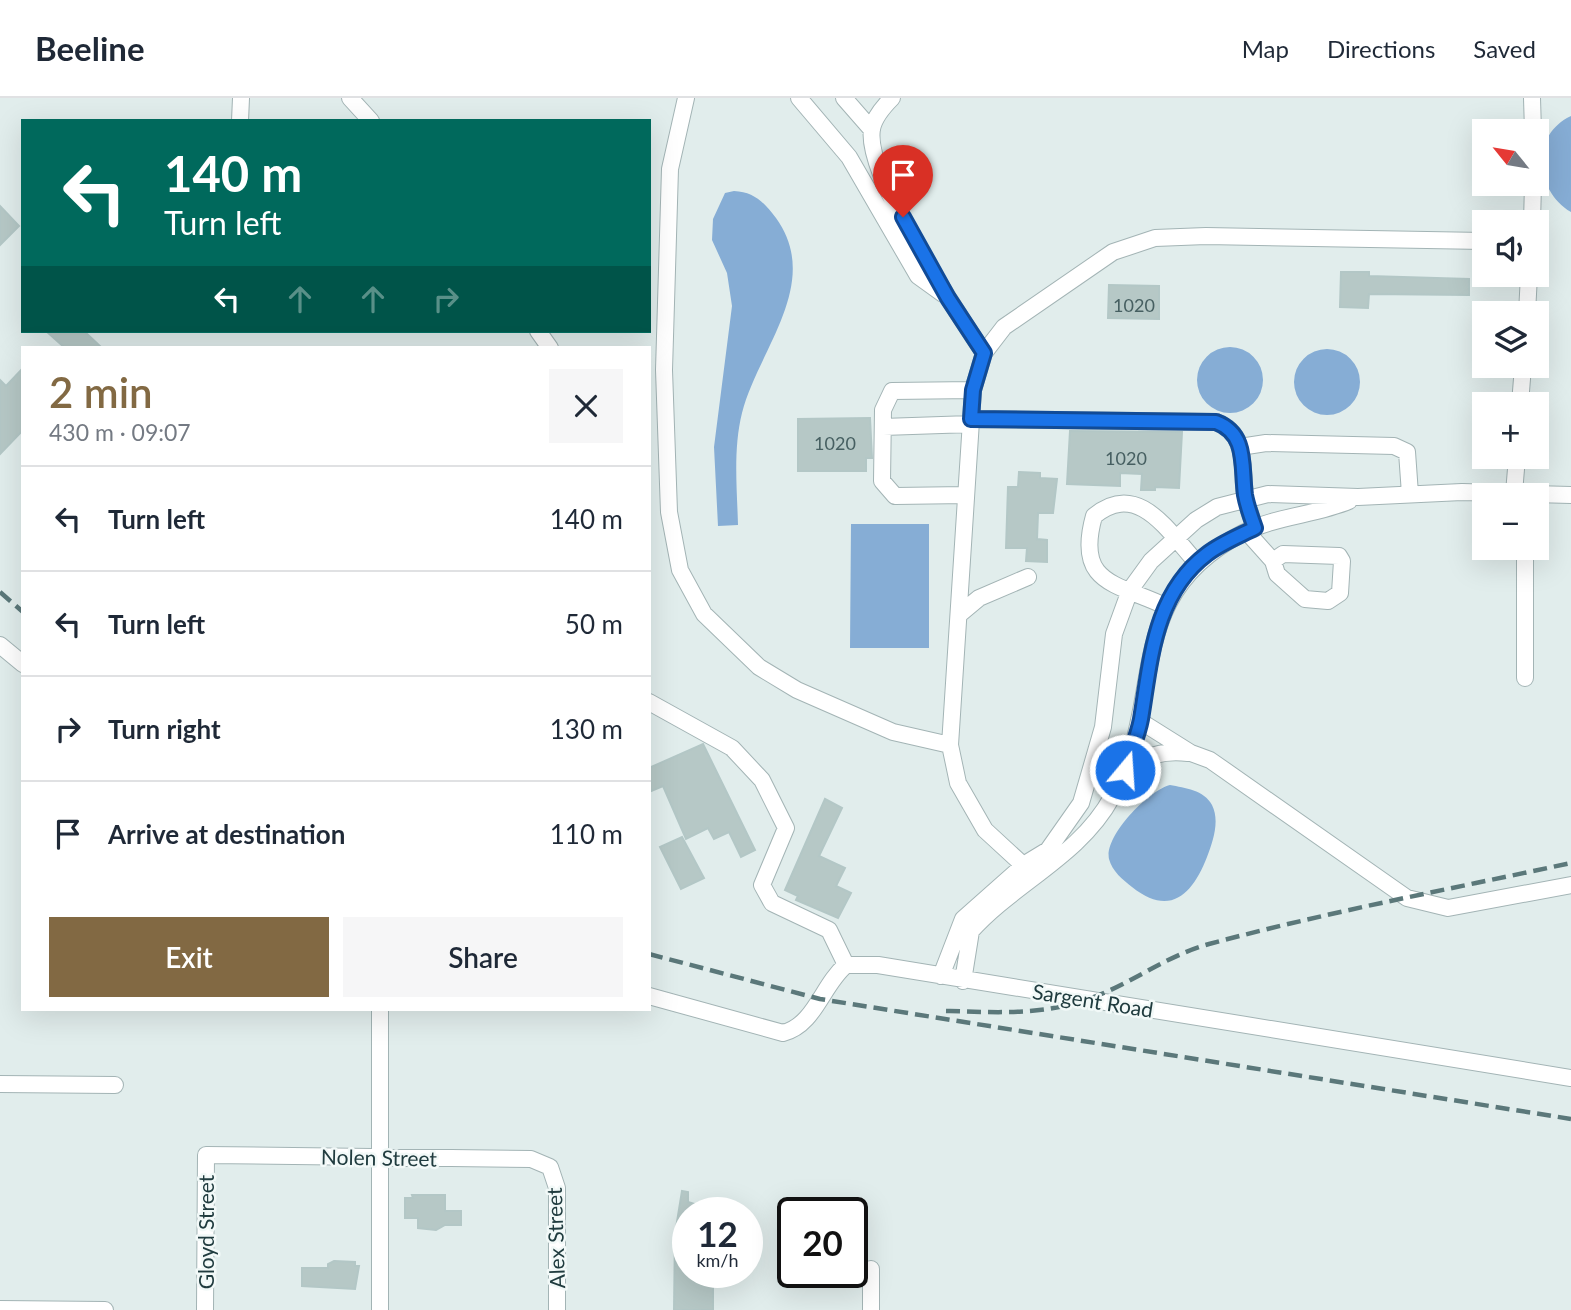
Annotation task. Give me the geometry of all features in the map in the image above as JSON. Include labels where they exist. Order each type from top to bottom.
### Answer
[{"type":"street","points":[[240,119],[241,98]]},
{"type":"street","points":[[350,98],[369,119]]},
{"type":"street","points":[[686,98],[670,169],[664,370],[669,512],[680,569],[704,614],[759,667],[797,690],[893,732],[950,745]]},
{"type":"street","points":[[799,98],[849,156],[918,276],[948,298]]},
{"type":"street","points":[[844,98],[872,130],[878,169],[948,298],[984,353]]},
{"type":"street","points":[[872,130],[882,108],[892,98]]},
{"type":"street","points":[[1532,98],[1533,119]]},
{"type":"street","points":[[1030,870],[985,830],[957,783],[950,745],[961,613],[973,390],[984,353],[1004,327],[1091,267],[1113,253],[1155,238],[1206,236],[1472,241]]},
{"type":"street","points":[[966,495],[895,496],[882,481],[883,410],[892,391],[973,390]]},
{"type":"street","points":[[883,427],[971,422],[1216,422],[1232,432],[1240,447],[1251,530],[1273,561]]},
{"type":"street","points":[[1240,447],[1266,443],[1394,446],[1407,452],[1410,494]]},
{"type":"street","points":[[963,981],[971,932],[1053,844],[1081,803],[1103,727],[1114,634],[1130,590],[1151,561],[1217,507],[1245,498],[1268,494],[1358,497],[1472,494]]},
{"type":"street","points":[[1549,495],[1571,495]]},
{"type":"street","points":[[942,976],[963,919],[1030,870],[1060,858],[1081,838],[1112,799],[1125,770],[1140,721],[1149,657],[1165,606],[1198,564],[1207,554],[1251,530],[1338,506],[1358,497]]},
{"type":"street","points":[[1165,606],[1104,580],[1095,572],[1088,552],[1094,516],[1115,504],[1136,505],[1150,511],[1198,564]]},
{"type":"street","points":[[1525,560],[1525,678]]},
{"type":"street","points":[[961,613],[979,598],[1028,578]]},
{"type":"street","points":[[0,645],[21,662]]},
{"type":"street","points":[[651,703],[733,748],[762,780],[786,828],[762,885],[772,902],[829,930],[846,965],[836,974],[807,1019],[796,1030],[783,1033],[651,997]]},
{"type":"street","points":[[1140,721],[1191,753],[1210,761],[1407,898],[1448,908],[1571,885]]},
{"type":"street","points":[[1125,770],[1140,760],[1166,751],[1191,753]]},
{"type":"street","name":"Sargent Road","points":[[846,965],[878,965],[963,981],[1571,1078]]},
{"type":"street","points":[[380,1011],[380,1310]]},
{"type":"street","points":[[0,1084],[115,1086]]},
{"type":"street","name":"Nolen Street","points":[[205,1155],[531,1159],[550,1167]]},
{"type":"street","name":"Gloyd Street","points":[[205,1155],[205,1310]]},
{"type":"street","name":"Alex Street","points":[[550,1167],[557,1188],[557,1310]]},
{"type":"street","points":[[871,1269],[871,1310]]},
{"type":"street","points":[[0,1309],[104,1310]]},
{"type":"water","points":[[1571,116],[1571,212],[1559,203],[1549,189],[1549,136]]},
{"type":"water","points":[[725,193],[747,193],[758,199],[776,218],[789,242],[793,267],[783,316],[750,389],[739,427],[736,483],[738,525],[718,526],[714,447],[732,306],[727,273],[712,240],[713,219]]},
{"type":"water","points":[[1230,347],[1243,350],[1253,357],[1260,367],[1263,380],[1260,393],[1253,403],[1243,410],[1230,413],[1217,410],[1207,403],[1200,393],[1197,380],[1200,367],[1207,357],[1217,350]]},
{"type":"water","points":[[1327,349],[1340,352],[1350,359],[1357,369],[1360,382],[1357,395],[1350,405],[1340,412],[1327,415],[1314,412],[1304,405],[1297,395],[1294,382],[1297,369],[1304,359],[1314,352]]},
{"type":"water","points":[[851,524],[929,524],[929,648],[850,648]]},
{"type":"water","points":[[1170,785],[1194,790],[1209,800],[1216,824],[1209,851],[1195,881],[1179,897],[1169,901],[1146,896],[1118,875],[1110,863],[1109,849],[1113,838],[1130,815],[1151,795]]},
{"type":"building","points":[[0,206],[19,226],[0,245]]},
{"type":"building","points":[[1341,272],[1369,272],[1369,276],[1469,279],[1469,295],[1369,294],[1368,308],[1340,307]]},
{"type":"building","points":[[1109,285],[1159,286],[1159,319],[1108,318]]},
{"type":"building","points":[[48,333],[86,333],[100,346],[63,346]]},
{"type":"building","points":[[21,370],[21,432],[0,454],[0,380],[6,386]]},
{"type":"building","points":[[870,418],[872,458],[866,458],[866,471],[798,471],[798,419]]},
{"type":"building","points":[[1070,431],[1182,432],[1179,488],[1155,487],[1155,490],[1141,490],[1142,474],[1120,473],[1120,486],[1067,484]]},
{"type":"building","points":[[1019,472],[1040,473],[1040,478],[1057,479],[1053,513],[1038,513],[1037,539],[1047,540],[1047,562],[1026,561],[1027,548],[1006,548],[1008,487],[1018,487]]},
{"type":"building","points":[[703,744],[755,850],[741,857],[729,832],[714,839],[708,828],[686,839],[663,786],[651,791],[651,767]]},
{"type":"building","points":[[825,799],[842,808],[819,856],[845,868],[836,886],[851,893],[838,918],[796,900],[798,896],[785,890]]},
{"type":"building","points":[[682,837],[704,878],[681,889],[660,847]]},
{"type":"building","points":[[682,1191],[688,1192],[688,1197],[681,1197]]},
{"type":"building","points":[[412,1195],[445,1195],[445,1211],[461,1211],[461,1225],[445,1225],[436,1230],[418,1228],[418,1218],[405,1218],[405,1198],[413,1198]]},
{"type":"building","points":[[334,1261],[355,1262],[355,1266],[359,1266],[355,1289],[302,1286],[302,1268],[328,1268],[328,1264]]},
{"type":"building","points":[[674,1288],[713,1288],[713,1310],[674,1310]]},
{"type":"railway","points":[[0,592],[21,610]]},
{"type":"railway","points":[[946,1011],[1036,1011],[1071,1004],[1103,993],[1177,956],[1209,944],[1344,911],[1571,863]]},
{"type":"railway","points":[[651,955],[820,999],[1571,1119]]},
{"type":"route","points":[[903,217],[948,298],[984,353],[973,390],[971,419],[1216,422],[1227,426],[1237,437],[1242,454],[1245,498],[1255,528],[1207,554],[1183,579],[1165,606],[1154,634],[1140,721],[1125,770]]}]
